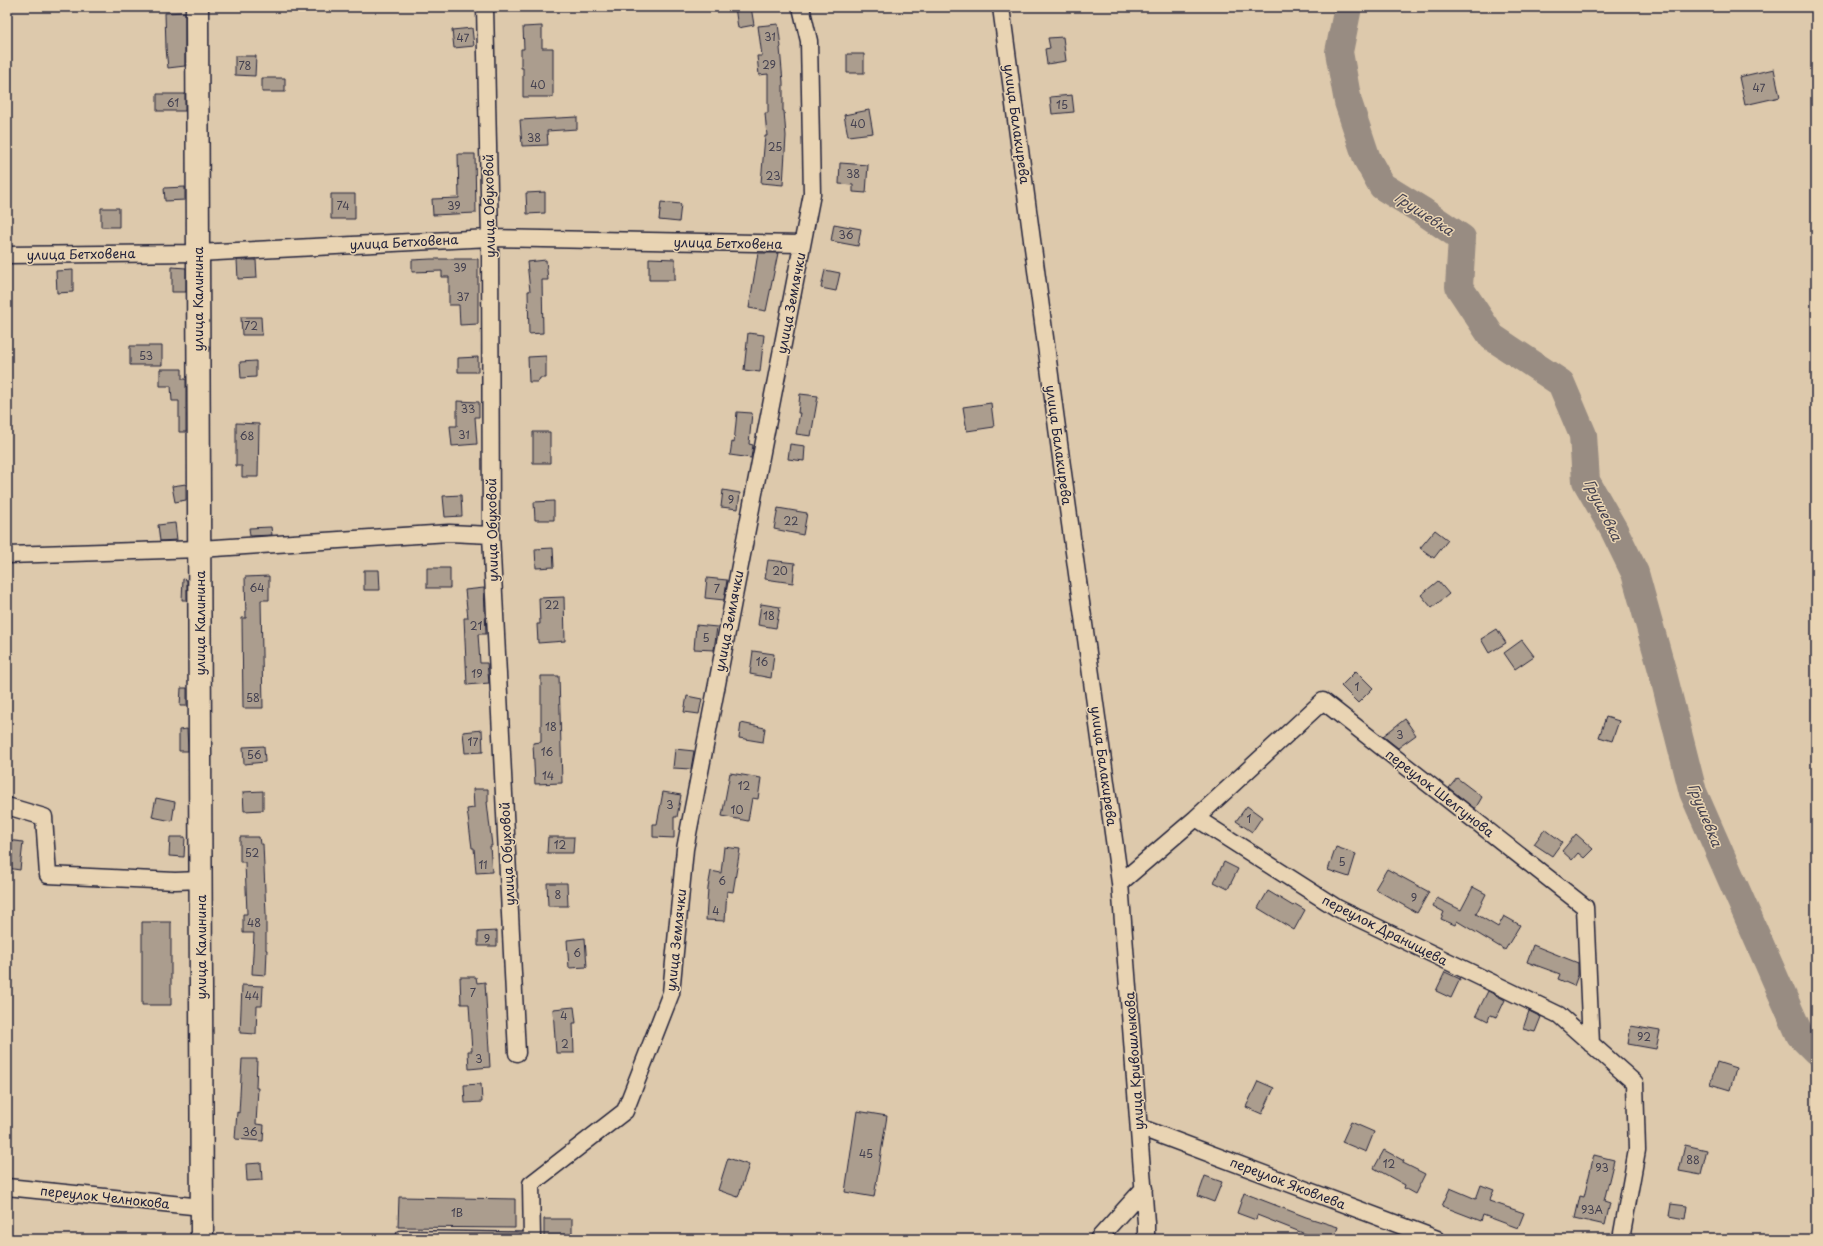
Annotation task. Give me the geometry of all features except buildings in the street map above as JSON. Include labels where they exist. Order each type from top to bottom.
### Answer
[{"type":"street","name":"улица Калинина","points":[[197,7],[202,1239]]},
{"type":"street","name":"улица Обуховой","points":[[485,7],[490,238],[491,535],[517,1053]]},
{"type":"street","name":"улица Землячки","points":[[532,1238],[531,1184],[625,1111],[671,993],[685,849],[812,194],[809,41],[800,7]]},
{"type":"street","name":"улица Балакирева","points":[[1001,7],[1063,473],[1120,883]]},
{"type":"street","name":"улица Бетховена","points":[[7,255],[198,253],[490,238],[802,244]]},
{"type":"street","points":[[7,555],[200,549],[449,532],[491,535]]},
{"type":"street","name":"переулок Шелгунова","points":[[1196,818],[1323,701],[1585,907],[1591,1044]]},
{"type":"street","points":[[7,806],[44,817],[48,875],[175,881],[201,880]]},
{"type":"street","points":[[1120,883],[1196,818]]},
{"type":"street","name":"переулок Дранищева","points":[[1196,818],[1337,908],[1559,1015],[1635,1083],[1637,1150],[1621,1239]]},
{"type":"street","name":"улица Кривошлыкова","points":[[1120,883],[1144,1188],[1146,1239]]},
{"type":"street","name":"переулок Яковлева","points":[[1139,1127],[1437,1239]]},
{"type":"street","name":"переулок Челнокова","points":[[7,1187],[202,1207]]},
{"type":"street","points":[[1098,1239],[1144,1188]]},
{"type":"lane","points":[[401,1235],[532,1238]]},
{"type":"waterway","name":"Грушевка","points":[[1348,7],[1339,52],[1348,102],[1367,159],[1382,186],[1462,238],[1459,287],[1492,337],[1561,383],[1583,435],[1586,481],[1614,530],[1635,573],[1662,670],[1693,792],[1800,1035],[1816,1051]]}]
